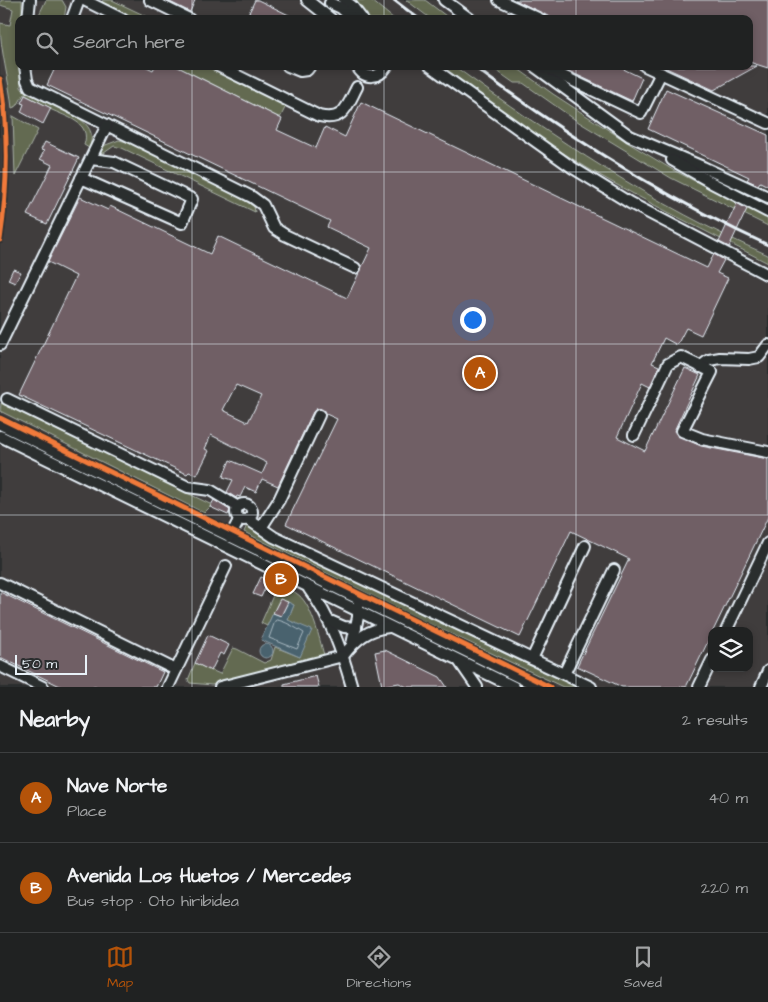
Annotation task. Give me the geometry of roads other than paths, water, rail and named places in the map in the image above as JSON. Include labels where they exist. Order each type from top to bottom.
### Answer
[{"type":"street","points":[[28,15],[30,0]]},
{"type":"street","points":[[73,15],[78,0]]},
{"type":"street","points":[[84,0],[114,15]]},
{"type":"street","points":[[150,0],[181,15]]},
{"type":"street","points":[[307,0],[326,15]]},
{"type":"street","points":[[344,0],[359,15]]},
{"type":"street","points":[[444,0],[465,15]]},
{"type":"street","points":[[499,0],[531,15]]},
{"type":"street","points":[[328,2],[342,15]]},
{"type":"street","points":[[328,2],[341,8],[349,15]]},
{"type":"street","points":[[26,70],[30,87],[252,197],[263,205],[274,228],[284,235],[355,268]]},
{"type":"street","points":[[226,70],[326,118],[339,116],[345,110],[357,87]]},
{"type":"street","points":[[360,70],[363,74],[374,76],[385,70]]},
{"type":"street","points":[[436,70],[573,168],[630,203],[768,275]]},
{"type":"street","points":[[539,70],[630,136],[768,197]]},
{"type":"street","points":[[550,70],[642,113],[661,74]]},
{"type":"street","points":[[653,70],[768,123]]},
{"type":"street","points":[[0,345],[107,125]]},
{"type":"street","points":[[662,150],[667,156],[712,184],[768,212]]},
{"type":"street","points":[[81,178],[182,223],[192,199],[114,162],[90,160]]},
{"type":"street","points":[[700,367],[709,360],[720,358],[749,359],[759,356],[768,345]]},
{"type":"street","points":[[634,435],[668,364],[681,357],[712,372],[682,431],[702,440],[768,452]]},
{"type":"street","points":[[7,399],[188,487],[210,490],[238,507]]},
{"type":"street","points":[[261,528],[279,500],[319,415]]},
{"type":"street","points":[[0,424],[539,687]]},
{"type":"street","points":[[0,436],[514,687]]},
{"type":"street","points":[[230,536],[244,520],[252,516],[253,511],[247,504],[242,504],[238,507],[236,516],[244,520],[261,528],[274,537],[591,687]]},
{"type":"street","points":[[728,627],[768,543]]},
{"type":"street","points":[[532,659],[585,546]]},
{"type":"street","points":[[168,687],[226,566]]},
{"type":"street","points":[[564,674],[614,570]]},
{"type":"street","points":[[0,583],[176,670]]},
{"type":"street","points":[[306,586],[320,604],[330,622],[352,687]]},
{"type":"street","points":[[351,645],[356,628],[358,599]]},
{"type":"street","points":[[330,622],[344,627],[356,628]]},
{"type":"street","points":[[220,687],[343,656],[360,636],[377,629],[390,627]]},
{"type":"street","points":[[459,660],[477,687]]},
{"type":"street","points":[[0,666],[43,687]]},
{"type":"street","points":[[699,687],[708,668]]},
{"type":"street","points":[[761,687],[768,671]]},
{"type":"water","points":[[288,602],[294,605],[288,620],[312,630],[300,657],[261,640],[273,613],[281,616]]},
{"type":"water","points":[[263,644],[269,644],[273,651],[269,658],[263,658],[259,654],[259,648]]},
{"type":"railway","points":[[394,0],[414,15]]},
{"type":"railway","points":[[478,70],[543,116],[616,163],[690,206],[768,245]]},
{"type":"place","name":"Nave Norte","points":[[480,373]]},
{"type":"place","name":"Avenida Los Huetos / Mercedes","points":[[281,579]]}]
